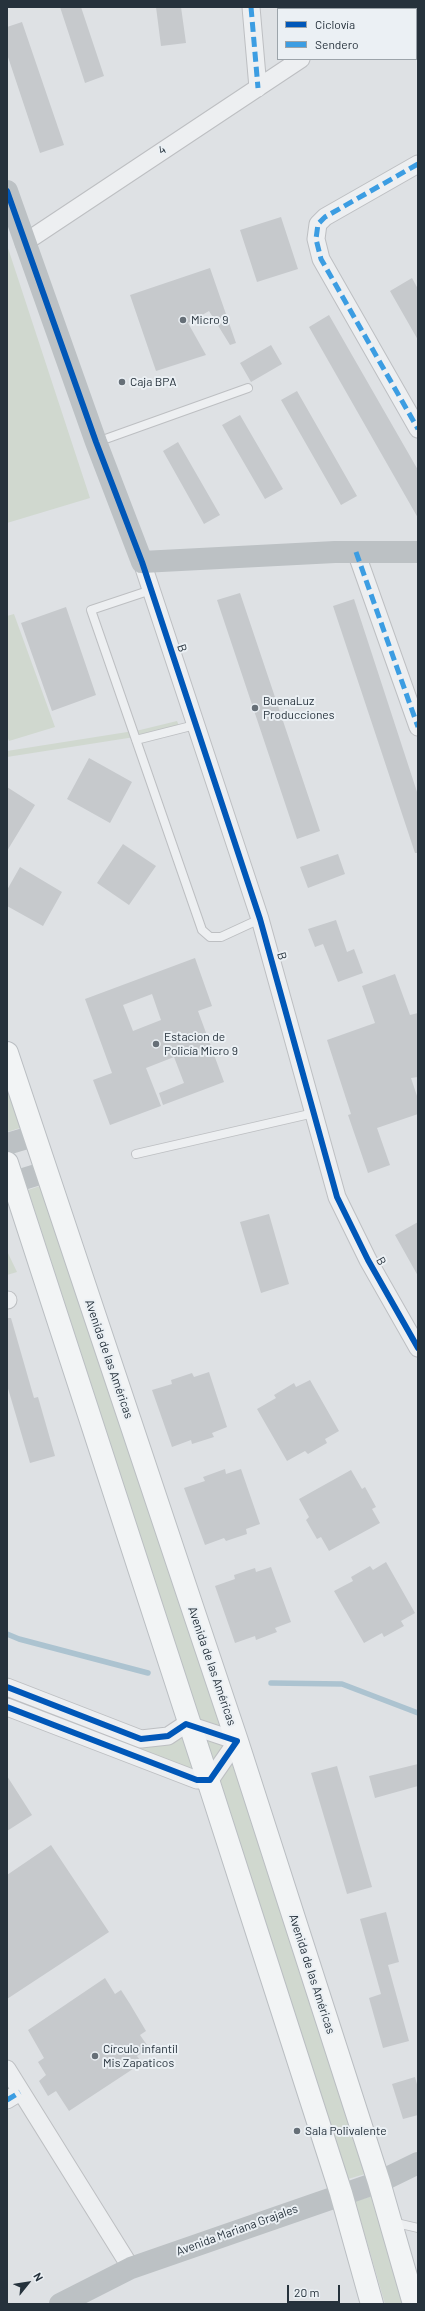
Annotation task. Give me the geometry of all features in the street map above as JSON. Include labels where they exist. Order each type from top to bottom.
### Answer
[{"type":"main road","name":"Avenida de las Américas","points":[[7,1053],[237,1741],[379,2182],[414,2304]]},
{"type":"main road","points":[[9,1177],[190,1724],[341,2193],[372,2304]]},
{"type":"street","points":[[251,7],[258,88]]},
{"type":"street","name":"4","points":[[24,243],[300,60]]},
{"type":"street","points":[[418,164],[325,216],[318,224],[316,239],[321,259],[418,429]]},
{"type":"street","points":[[7,192],[96,442],[142,562],[356,552],[418,552]]},
{"type":"street","points":[[356,552],[418,727]]},
{"type":"street","name":"B","points":[[142,562],[260,919],[342,1210],[418,1348]]},
{"type":"street","points":[[7,1144],[34,1136]]},
{"type":"street","points":[[9,1177],[46,1172]]},
{"type":"street","points":[[7,1687],[141,1739],[168,1736],[186,1724],[190,1724],[237,1741],[208,1780],[197,1780],[7,1707]]},
{"type":"street","points":[[7,2069],[13,2096],[131,2268]]},
{"type":"street","name":"Avenida Mariana Grajales","points":[[68,2302],[131,2268],[341,2193],[379,2182],[418,2163]]},
{"type":"lane","points":[[96,442],[248,388]]},
{"type":"lane","points":[[151,590],[91,610],[202,930],[210,937],[221,937],[260,919]]},
{"type":"lane","points":[[136,740],[196,725]]},
{"type":"lane","points":[[136,1154],[314,1113]]},
{"type":"lane","points":[[391,2222],[418,2228]]},
{"type":"shaded area","points":[[7,245],[90,498],[7,523]]},
{"type":"shaded area","points":[[14,614],[55,727],[9,741],[7,735],[7,616]]},
{"type":"shaded area","points":[[177,721],[179,726],[141,736],[7,757],[7,751],[140,730]]},
{"type":"shaded area","points":[[7,1087],[20,1128],[7,1132]]},
{"type":"shaded area","points":[[40,1186],[221,1727],[200,1720],[28,1190]]},
{"type":"shaded area","points":[[7,1251],[17,1272],[7,1275]]},
{"type":"shaded area","points":[[7,1694],[141,1746],[183,1735],[195,1771],[7,1699]]},
{"type":"shaded area","points":[[206,1738],[226,1744],[214,1762]]},
{"type":"shaded area","points":[[232,1763],[365,2174],[348,2179],[220,1780]]},
{"type":"shaded area","points":[[372,2196],[403,2304],[385,2304],[355,2201]]},
{"type":"building","points":[[60,7],[81,7],[104,76],[85,83]]},
{"type":"building","points":[[156,7],[181,7],[186,43],[161,46]]},
{"type":"building","points":[[22,22],[64,145],[40,153],[7,54],[7,27]]},
{"type":"building","points":[[281,217],[298,269],[257,282],[240,230]]},
{"type":"building","name":"Micro 9","points":[[210,268],[236,343],[230,345],[209,311],[188,323],[206,355],[156,371],[130,295]]},
{"type":"building","points":[[412,278],[418,289],[418,340],[390,291]]},
{"type":"building","points":[[329,315],[418,470],[418,518],[309,327]]},
{"type":"building","points":[[271,345],[282,364],[251,382],[240,363]]},
{"type":"building","points":[[297,391],[357,496],[341,505],[281,400]]},
{"type":"building","points":[[240,415],[283,489],[265,499],[222,425]]},
{"type":"building","points":[[178,442],[220,515],[204,524],[163,451]]},
{"type":"building","points":[[240,593],[320,831],[297,839],[217,600]]},
{"type":"building","points":[[354,599],[418,795],[418,853],[415,853],[333,606]]},
{"type":"building","points":[[66,607],[96,695],[52,711],[21,623]]},
{"type":"building","points":[[89,758],[132,782],[110,823],[67,799]]},
{"type":"building","points":[[7,787],[35,805],[7,851]]},
{"type":"building","points":[[123,844],[156,866],[129,905],[97,883]]},
{"type":"building","points":[[338,854],[345,874],[308,888],[300,867]]},
{"type":"building","points":[[20,867],[62,892],[43,926],[7,906],[7,890]]},
{"type":"building","points":[[336,920],[347,952],[354,949],[363,973],[338,982],[323,944],[315,947],[308,929]]},
{"type":"building","name":"Estacion de Policía Micro 9","points":[[195,958],[212,1006],[198,1011],[224,1082],[163,1105],[159,1093],[184,1083],[174,1057],[146,1068],[161,1106],[110,1125],[93,1080],[112,1073],[85,999]],"holes":[[[152,994],[161,1020],[133,1031],[123,1005]]]},
{"type":"building","points":[[395,974],[410,1015],[418,1013],[418,1077],[411,1078],[418,1099],[418,1114],[377,1128],[390,1165],[368,1173],[348,1115],[351,1114],[327,1040],[375,1023],[362,986]]},
{"type":"building","points":[[269,1214],[289,1284],[261,1293],[240,1222]]},
{"type":"building","points":[[418,1222],[418,1276],[395,1235]]},
{"type":"building","points":[[7,1318],[11,1318],[34,1398],[38,1397],[55,1456],[30,1463],[7,1385]]},
{"type":"building","points":[[209,1372],[227,1427],[212,1433],[214,1437],[192,1444],[191,1440],[172,1447],[152,1390],[172,1384],[171,1380],[192,1373],[194,1377]]},
{"type":"building","points":[[310,1380],[339,1431],[325,1439],[327,1443],[308,1454],[305,1451],[287,1461],[257,1409],[276,1398],[274,1395],[294,1383],[296,1387]]},
{"type":"building","points":[[225,1469],[226,1474],[241,1469],[260,1524],[246,1529],[247,1534],[226,1541],[224,1538],[205,1545],[184,1488],[205,1481],[203,1477]]},
{"type":"building","points":[[351,1470],[362,1489],[365,1487],[376,1507],[372,1509],[380,1523],[329,1551],[321,1537],[317,1539],[306,1520],[309,1517],[299,1499]]},
{"type":"building","points":[[386,1562],[415,1613],[401,1621],[404,1626],[384,1637],[382,1633],[364,1643],[334,1591],[353,1581],[351,1577],[370,1566],[373,1570]]},
{"type":"building","points":[[271,1567],[291,1622],[275,1628],[277,1632],[256,1640],[255,1636],[235,1643],[215,1586],[235,1579],[234,1575],[255,1568],[256,1572]]},
{"type":"building","points":[[418,1764],[418,1786],[375,1798],[369,1776]]},
{"type":"building","points":[[337,1766],[372,1887],[347,1894],[311,1773]]},
{"type":"building","points":[[7,1776],[32,1815],[7,1831]]},
{"type":"building","points":[[51,1845],[109,1932],[7,1999],[7,1875]]},
{"type":"building","points":[[386,1912],[399,1962],[388,1965],[409,2041],[383,2048],[369,1998],[381,1994],[360,1919]]},
{"type":"building","points":[[105,1978],[115,1994],[121,1990],[130,2004],[146,2031],[140,2035],[149,2048],[137,2056],[142,2063],[69,2111],[56,2091],[48,2096],[39,2081],[46,2075],[38,2062],[44,2058],[28,2030]]},
{"type":"building","points":[[415,2077],[418,2088],[418,2115],[403,2119],[392,2084]]},
{"type":"waterway","points":[[7,1634],[19,1639],[148,1673]]},
{"type":"waterway","points":[[271,1683],[342,1684],[418,1713]]},
{"type":"marked path","points":[[251,7],[258,88]]},
{"type":"marked path","points":[[418,164],[325,217],[318,224],[316,239],[321,259],[418,429]]},
{"type":"marked path","points":[[356,552],[418,727]]},
{"type":"marked path","points":[[7,2100],[20,2092]]},
{"type":"cycle path","points":[[7,191],[96,442],[142,562],[260,919],[337,1197],[368,1260],[418,1348]]},
{"type":"cycle path","points":[[7,1687],[141,1739],[168,1736],[186,1724],[237,1741],[210,1780],[197,1780],[7,1707]]},
{"type":"place","name":"Micro 9","points":[[183,320]]},
{"type":"place","name":"Caja BPA","points":[[122,382]]},
{"type":"place","name":"BuenaLuz Producciones","points":[[255,708]]},
{"type":"place","name":"Estacion de Policía Micro 9","points":[[156,1044]]},
{"type":"place","name":"Círculo infantil Mis Zapaticos","points":[[95,2056]]},
{"type":"place","name":"Sala Polivalente","points":[[297,2131]]}]
